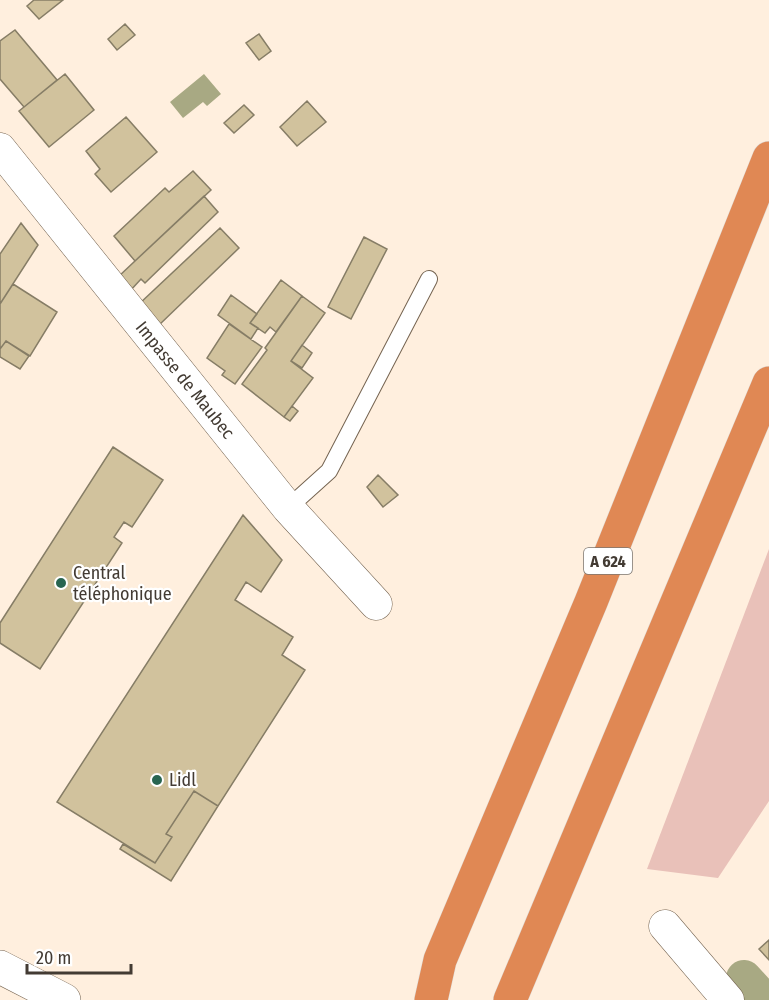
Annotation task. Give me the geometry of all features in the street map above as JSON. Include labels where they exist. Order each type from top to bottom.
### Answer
[{"type":"highway","name":"A 624","points":[[431,1000],[440,960],[591,602],[769,158]]},
{"type":"highway","points":[[510,1000],[769,383]]},
{"type":"highway","points":[[413,1000],[440,960]]},
{"type":"main road","points":[[0,967],[64,1000]]},
{"type":"street","name":"Impasse de Maubec","points":[[0,149],[288,508],[376,604]]},
{"type":"street","points":[[665,926],[728,1000]]},
{"type":"lane","points":[[288,508],[329,471],[429,279]]},
{"type":"shaded area","points":[[204,74],[221,94],[207,106],[203,102],[183,118],[170,102]]},
{"type":"shaded area","points":[[769,549],[769,801],[718,878],[647,869]]},
{"type":"building","points":[[34,0],[63,0],[39,19],[27,6]]},
{"type":"building","points":[[125,24],[135,35],[117,50],[108,39]]},
{"type":"building","points":[[15,30],[57,80],[24,107],[0,79],[0,41]]},
{"type":"building","points":[[259,34],[271,51],[259,60],[246,43]]},
{"type":"building","points":[[65,74],[94,110],[49,147],[19,111]]},
{"type":"building","points":[[307,101],[326,122],[297,146],[280,127]]},
{"type":"building","points":[[244,105],[254,115],[234,133],[224,123]]},
{"type":"building","points":[[126,117],[157,152],[111,192],[95,174],[100,169],[86,151]]},
{"type":"building","points":[[193,171],[211,190],[135,261],[114,236],[165,188],[169,192]]},
{"type":"building","points":[[204,196],[218,212],[145,283],[141,279],[129,292],[118,277]]},
{"type":"building","points":[[21,223],[38,245],[0,304],[0,254]]},
{"type":"building","points":[[220,228],[239,248],[157,327],[138,305]]},
{"type":"building","points":[[364,237],[387,249],[351,319],[328,307]]},
{"type":"building","points":[[281,280],[302,296],[276,332],[270,327],[265,333],[250,323]]},
{"type":"building","points":[[13,284],[57,312],[30,356],[6,341],[0,349],[0,304]]},
{"type":"building","points":[[231,295],[257,314],[250,323],[258,328],[251,339],[218,315]]},
{"type":"building","points":[[302,296],[325,313],[291,361],[313,378],[284,417],[242,384]]},
{"type":"building","points":[[229,324],[262,347],[235,384],[222,375],[225,371],[207,358]]},
{"type":"building","points":[[6,341],[29,356],[20,369],[0,357],[0,349]]},
{"type":"building","points":[[302,345],[312,353],[302,368],[291,361]]},
{"type":"building","points":[[292,406],[298,411],[290,421],[284,417]]},
{"type":"building","name":"Central téléphonique","points":[[113,447],[163,480],[132,527],[124,522],[114,537],[122,543],[40,669],[0,643],[0,623]]},
{"type":"building","points":[[378,475],[398,495],[383,507],[367,487]]},
{"type":"building","points":[[243,515],[282,560],[261,592],[246,582],[235,600],[293,637],[282,655],[305,670],[218,806],[194,791],[166,834],[172,837],[155,863],[57,802]]},
{"type":"building","points":[[194,791],[218,806],[171,881],[120,849],[123,844],[155,863],[172,837],[166,834]]},
{"type":"building","points":[[769,940],[769,960],[759,949]]},
{"type":"waterway","points":[[744,978],[764,1000]]},
{"type":"place","name":"Central téléphonique","points":[[61,583]]},
{"type":"place","name":"Lidl","points":[[157,780]]}]
